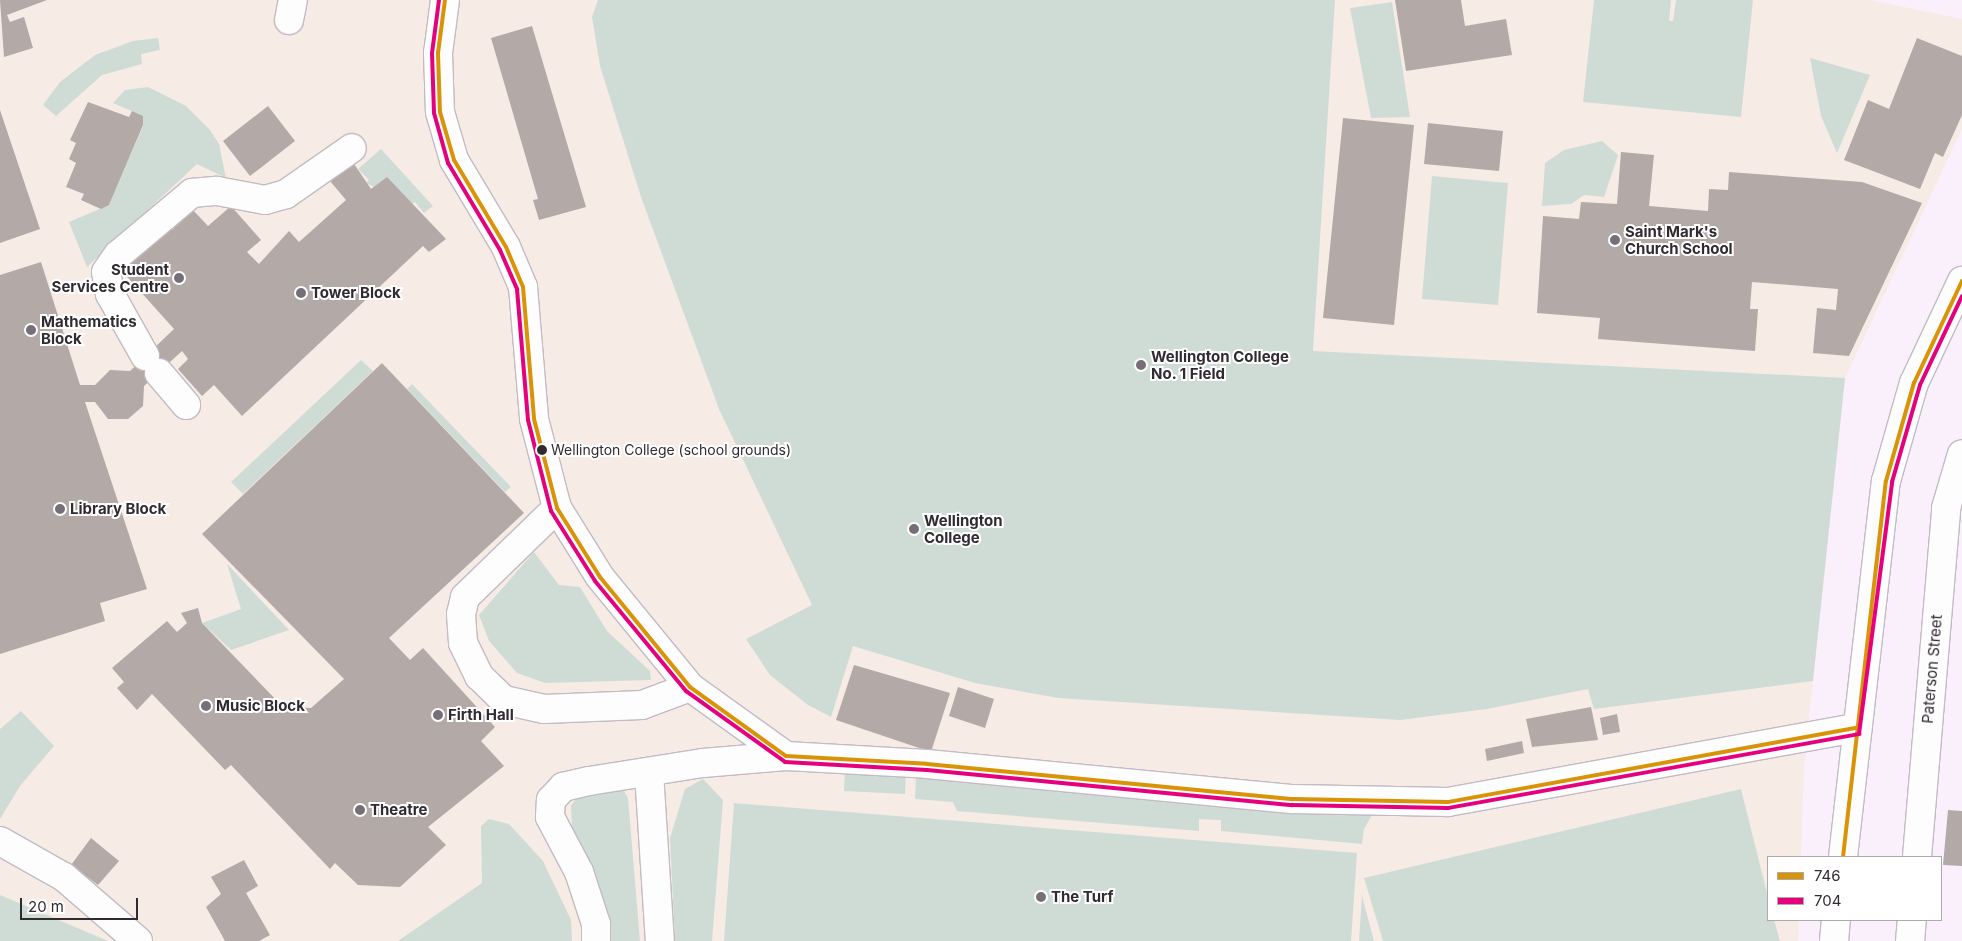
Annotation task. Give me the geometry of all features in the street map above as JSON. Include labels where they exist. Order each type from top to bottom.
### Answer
[{"type":"main road","points":[[445,0],[438,53],[440,112],[454,160],[506,247],[523,287],[534,419],[557,508],[600,577],[690,687],[786,756]]},
{"type":"main road","points":[[186,405],[152,365],[110,294],[106,272],[118,255],[192,193],[217,191],[265,200],[286,194],[352,148]]},
{"type":"main road","points":[[1843,856],[1886,481],[1914,383],[1962,280]]},
{"type":"main road","name":"Paterson Street","points":[[1917,856],[1950,481],[1962,454]]},
{"type":"main road","points":[[557,508],[465,597],[461,614],[463,642],[479,676],[504,700],[544,709],[642,705],[690,687]]},
{"type":"main road","points":[[596,941],[596,924],[580,872],[550,816],[551,800],[563,787],[703,763],[786,756],[926,764],[1294,799],[1448,802],[1857,728]]},
{"type":"main road","points":[[649,773],[660,941]]},
{"type":"main road","points":[[0,840],[64,877],[138,941]]},
{"type":"main road","points":[[1834,941],[1836,921]]},
{"type":"main road","points":[[1910,941],[1912,921]]},
{"type":"shaded area","name":"Wellington College","points":[[0,0],[1870,0],[1962,19],[1962,129],[1845,378],[1804,767],[1801,856],[1767,856],[1767,921],[1799,921],[1798,941],[0,941]]},
{"type":"shaded area","name":"Wellington College No. 1 Field","points":[[598,0],[1335,0],[1313,351],[1845,378],[1813,681],[1594,709],[1588,689],[1487,709],[1400,720],[1058,698],[975,683],[853,646],[831,717],[808,705],[770,675],[746,639],[812,605],[719,409],[641,197],[600,66],[592,17]]},
{"type":"shaded area","points":[[1594,0],[1671,0],[1669,21],[1673,21],[1676,0],[1753,0],[1741,117],[1583,102]]},
{"type":"shaded area","points":[[1392,2],[1410,117],[1371,118],[1350,8]]},
{"type":"shaded area","points":[[158,38],[160,50],[141,54],[142,64],[102,75],[56,116],[43,105],[60,82],[95,55],[133,41]]},
{"type":"shaded area","points":[[1810,58],[1870,75],[1837,153],[1821,116]]},
{"type":"shaded area","points":[[148,87],[186,106],[210,130],[219,144],[226,178],[197,164],[87,267],[69,222],[109,205],[143,126],[143,116],[113,103],[125,90]]},
{"type":"shaded area","points":[[1602,141],[1618,155],[1604,197],[1584,195],[1571,204],[1542,206],[1545,163],[1564,150]]},
{"type":"shaded area","points":[[381,149],[433,206],[424,213],[415,202],[411,205],[366,183],[369,180],[358,169]]},
{"type":"shaded area","points":[[1432,176],[1508,183],[1498,305],[1422,299]]},
{"type":"shaded area","points":[[361,360],[373,371],[243,494],[231,482]]},
{"type":"shaded area","points":[[412,384],[511,487],[505,492],[407,389]]},
{"type":"shaded area","points":[[534,552],[559,585],[580,587],[607,631],[650,671],[651,680],[545,683],[517,673],[489,641],[479,615]]},
{"type":"shaded area","points":[[227,564],[289,630],[231,650],[202,623],[241,609]]},
{"type":"shaded area","points":[[21,711],[54,746],[20,786],[0,819],[0,729]]},
{"type":"shaded area","points":[[845,769],[906,772],[905,794],[844,791]]},
{"type":"shaded area","points":[[916,776],[1373,813],[1364,829],[1362,844],[1221,831],[1221,820],[1199,819],[1199,831],[957,811],[953,802],[915,799]]},
{"type":"shaded area","points":[[703,779],[723,800],[712,941],[675,941],[670,838],[685,789]]},
{"type":"shaded area","points":[[609,786],[624,791],[628,798],[640,941],[606,941],[572,827],[571,806],[578,796]]},
{"type":"shaded area","points":[[1741,789],[1767,893],[1767,921],[1774,921],[1780,941],[1383,941],[1364,878]]},
{"type":"shaded area","name":"The Turf","points":[[734,803],[1357,853],[1351,941],[724,941]]},
{"type":"shaded area","points":[[489,819],[509,824],[543,861],[571,920],[572,941],[398,941],[482,883],[481,826]]},
{"type":"shaded area","points":[[0,895],[108,941],[0,941]]},
{"type":"shaded area","points":[[1362,896],[1374,941],[1359,941]]},
{"type":"building","points":[[0,0],[47,0],[7,15],[10,22],[24,17],[33,48],[4,57]]},
{"type":"building","points":[[1395,0],[1461,0],[1465,26],[1506,19],[1512,55],[1406,71]]},
{"type":"building","points":[[532,26],[586,207],[539,220],[533,200],[538,199],[491,38]]},
{"type":"building","points":[[1917,38],[1962,56],[1962,115],[1943,157],[1935,153],[1920,189],[1844,160],[1868,100],[1889,109]]},
{"type":"building","points":[[88,102],[129,117],[132,111],[143,116],[143,125],[109,205],[101,209],[81,200],[84,194],[66,187],[76,163],[69,159],[76,143],[70,140]]},
{"type":"building","points":[[268,106],[295,141],[250,176],[223,141]]},
{"type":"building","points":[[0,110],[40,229],[0,243]]},
{"type":"building","points":[[1343,118],[1414,125],[1394,325],[1323,318]]},
{"type":"building","points":[[1428,123],[1503,131],[1499,171],[1424,164]]},
{"type":"building","points":[[1621,152],[1654,155],[1649,206],[1708,211],[1709,189],[1728,190],[1729,172],[1862,182],[1922,203],[1849,356],[1813,353],[1817,308],[1836,310],[1838,289],[1752,282],[1750,309],[1758,309],[1755,351],[1598,339],[1600,318],[1537,313],[1543,216],[1579,219],[1581,202],[1617,204]]},
{"type":"building","points":[[352,161],[371,189],[387,177],[446,239],[429,252],[423,246],[242,416],[214,385],[202,396],[178,369],[188,359],[182,351],[144,386],[143,406],[128,419],[108,419],[95,402],[85,402],[147,589],[100,603],[105,621],[0,654],[0,275],[41,262],[80,385],[95,385],[110,370],[130,371],[174,329],[122,271],[169,227],[172,230],[193,210],[208,226],[231,206],[261,240],[247,252],[259,264],[289,231],[299,242],[346,200],[330,181]]},
{"type":"building","points":[[382,363],[524,513],[389,638],[410,660],[423,648],[495,727],[481,741],[504,766],[428,827],[446,845],[400,887],[358,885],[335,863],[330,869],[231,765],[225,770],[152,694],[137,710],[117,688],[124,682],[112,668],[167,621],[177,632],[187,623],[181,613],[198,608],[202,623],[283,707],[311,708],[344,679],[202,534]]},
{"type":"building","points":[[854,665],[950,693],[931,752],[836,720]]},
{"type":"building","points":[[958,687],[994,699],[985,728],[949,716]]},
{"type":"building","points":[[1591,707],[1598,740],[1532,747],[1526,719]]},
{"type":"building","points":[[1617,714],[1620,732],[1603,735],[1600,718]]},
{"type":"building","points":[[1522,741],[1524,753],[1487,761],[1485,749]]},
{"type":"building","points":[[1948,810],[1962,811],[1962,866],[1943,865]]},
{"type":"building","points":[[91,838],[119,861],[98,885],[71,865]]},
{"type":"building","points":[[244,860],[258,886],[246,893],[270,935],[259,941],[225,941],[206,907],[221,894],[211,877]]},
{"type":"transit line","name":"704","points":[[439,0],[432,53],[434,113],[448,163],[500,250],[517,289],[528,420],[551,511],[595,581],[686,691],[785,762],[927,770],[1292,805],[1448,808],[1859,734],[1892,482],[1920,385],[1962,296]]},
{"type":"transit line","name":"746","points":[[445,0],[438,53],[440,112],[454,160],[506,247],[523,287],[534,419],[557,508],[600,577],[690,687],[786,756],[927,764],[1293,799],[1448,802],[1857,728]]},
{"type":"transit line","name":"746","points":[[1843,856],[1886,481],[1914,383],[1962,281]]},
{"type":"place","name":"Saint Mark's Church School","points":[[1615,240]]},
{"type":"place","name":"Student Services Centre","points":[[179,278]]},
{"type":"place","name":"Tower Block","points":[[301,293]]},
{"type":"place","name":"Mathematics Block","points":[[31,330]]},
{"type":"place","name":"Wellington College No. 1 Field","points":[[1141,365]]},
{"type":"place","name":"Wellington College (school grounds)","points":[[542,450]]},
{"type":"place","name":"Library Block","points":[[60,509]]},
{"type":"place","name":"Wellington College","points":[[914,529]]},
{"type":"place","name":"Music Block","points":[[206,706]]},
{"type":"place","name":"Firth Hall","points":[[438,715]]},
{"type":"place","name":"Theatre","points":[[360,810]]},
{"type":"place","name":"The Turf","points":[[1041,897]]}]
